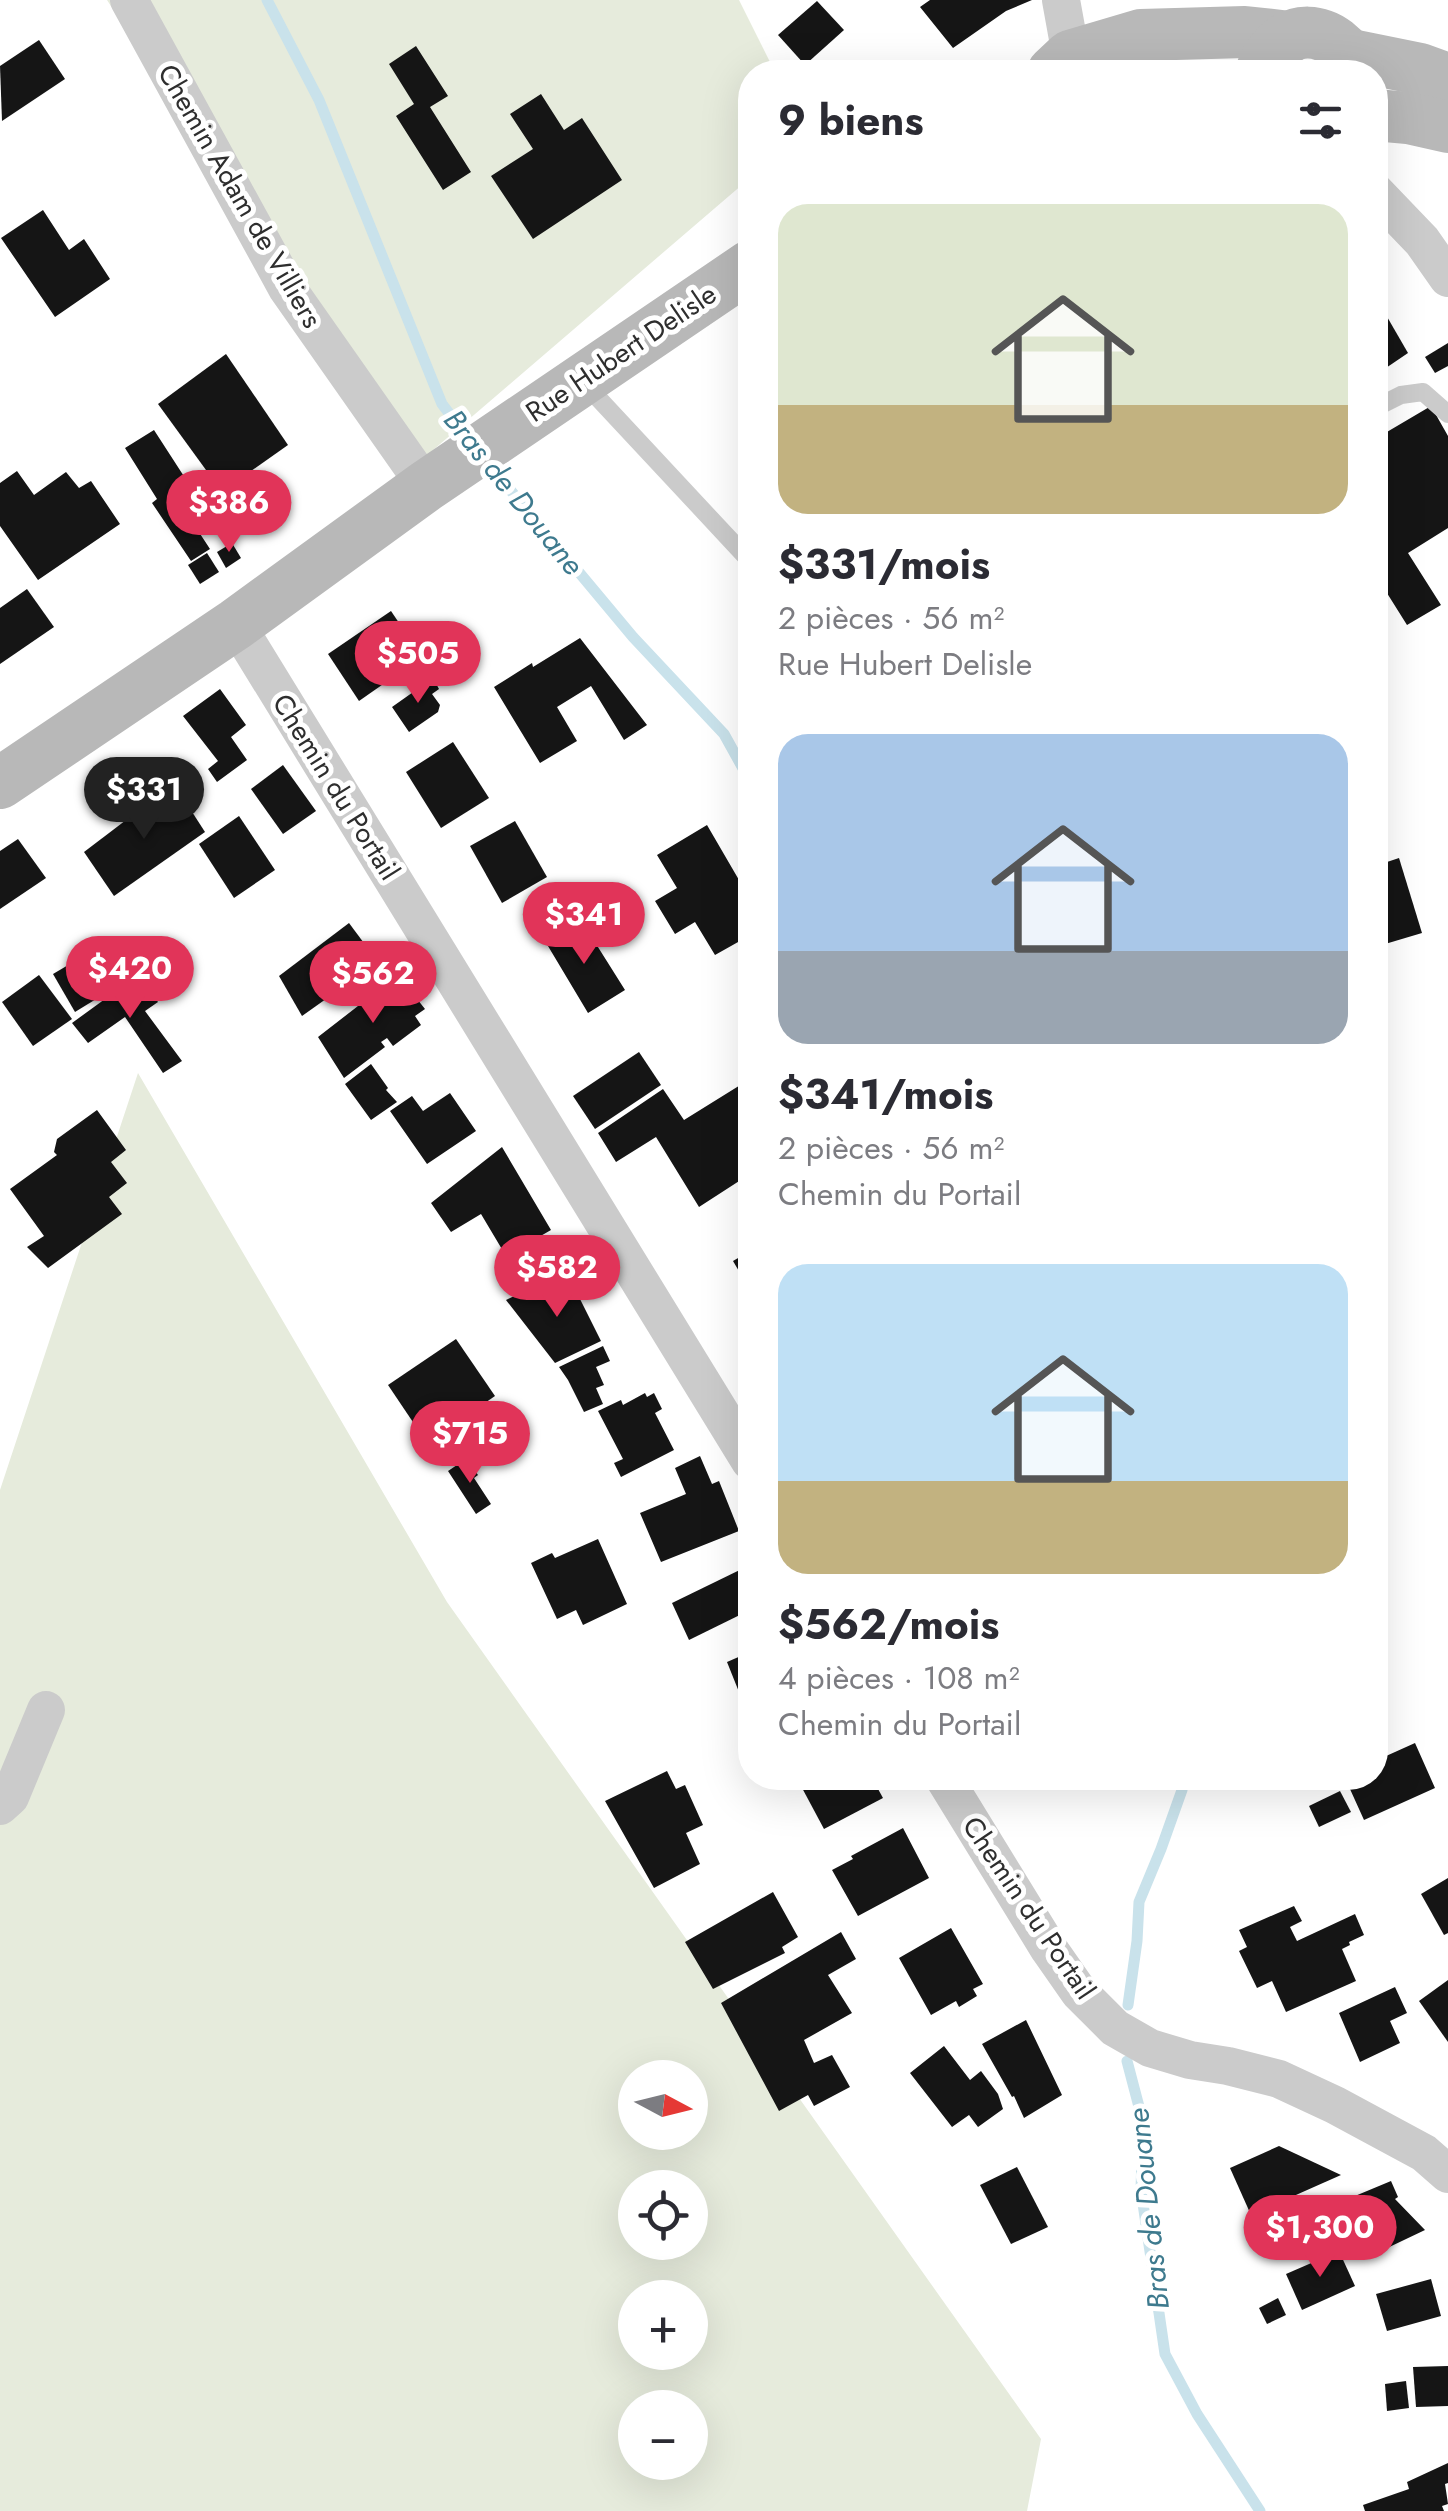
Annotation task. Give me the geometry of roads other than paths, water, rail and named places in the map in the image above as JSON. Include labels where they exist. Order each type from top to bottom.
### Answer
[{"type":"main road","points":[[1083,60],[1141,36],[1245,32],[1276,55],[1306,33],[1324,35],[1339,42],[1351,60]]},
{"type":"main road","points":[[1388,67],[1420,69],[1448,79]]},
{"type":"main road","points":[[1388,116],[1448,127]]},
{"type":"main road","name":"Rue Hubert Delisle","points":[[0,783],[236,624],[436,480],[738,274]]},
{"type":"street","name":"Chemin Adam de Villiers","points":[[129,0],[287,288],[436,480]]},
{"type":"street","points":[[1061,0],[1065,60]]},
{"type":"street","points":[[1388,206],[1422,241],[1448,278]]},
{"type":"street","name":"Chemin du Portail","points":[[236,624],[738,1442]]},
{"type":"street","points":[[0,1806],[10,1797],[46,1710]]},
{"type":"street","name":"Chemin du Portail","points":[[951,1790],[1079,1992],[1115,2028],[1150,2048],[1279,2079],[1424,2153],[1448,2174]]},
{"type":"lane","points":[[564,392],[738,550]]},
{"type":"lane","points":[[1388,401],[1401,394],[1423,392],[1448,414]]},
{"type":"waterway","name":"Bras de Douane","points":[[267,0],[319,100],[442,404],[469,439]]},
{"type":"waterway","name":"Bras de Douane","points":[[486,461],[633,637],[724,734],[738,759]]},
{"type":"waterway","name":"Bras de Douane","points":[[1128,2005],[1139,1902],[1182,1790]]},
{"type":"waterway","name":"Bras de Douane","points":[[1127,2061],[1143,2122],[1141,2190],[1165,2354],[1197,2414],[1260,2511]]}]
